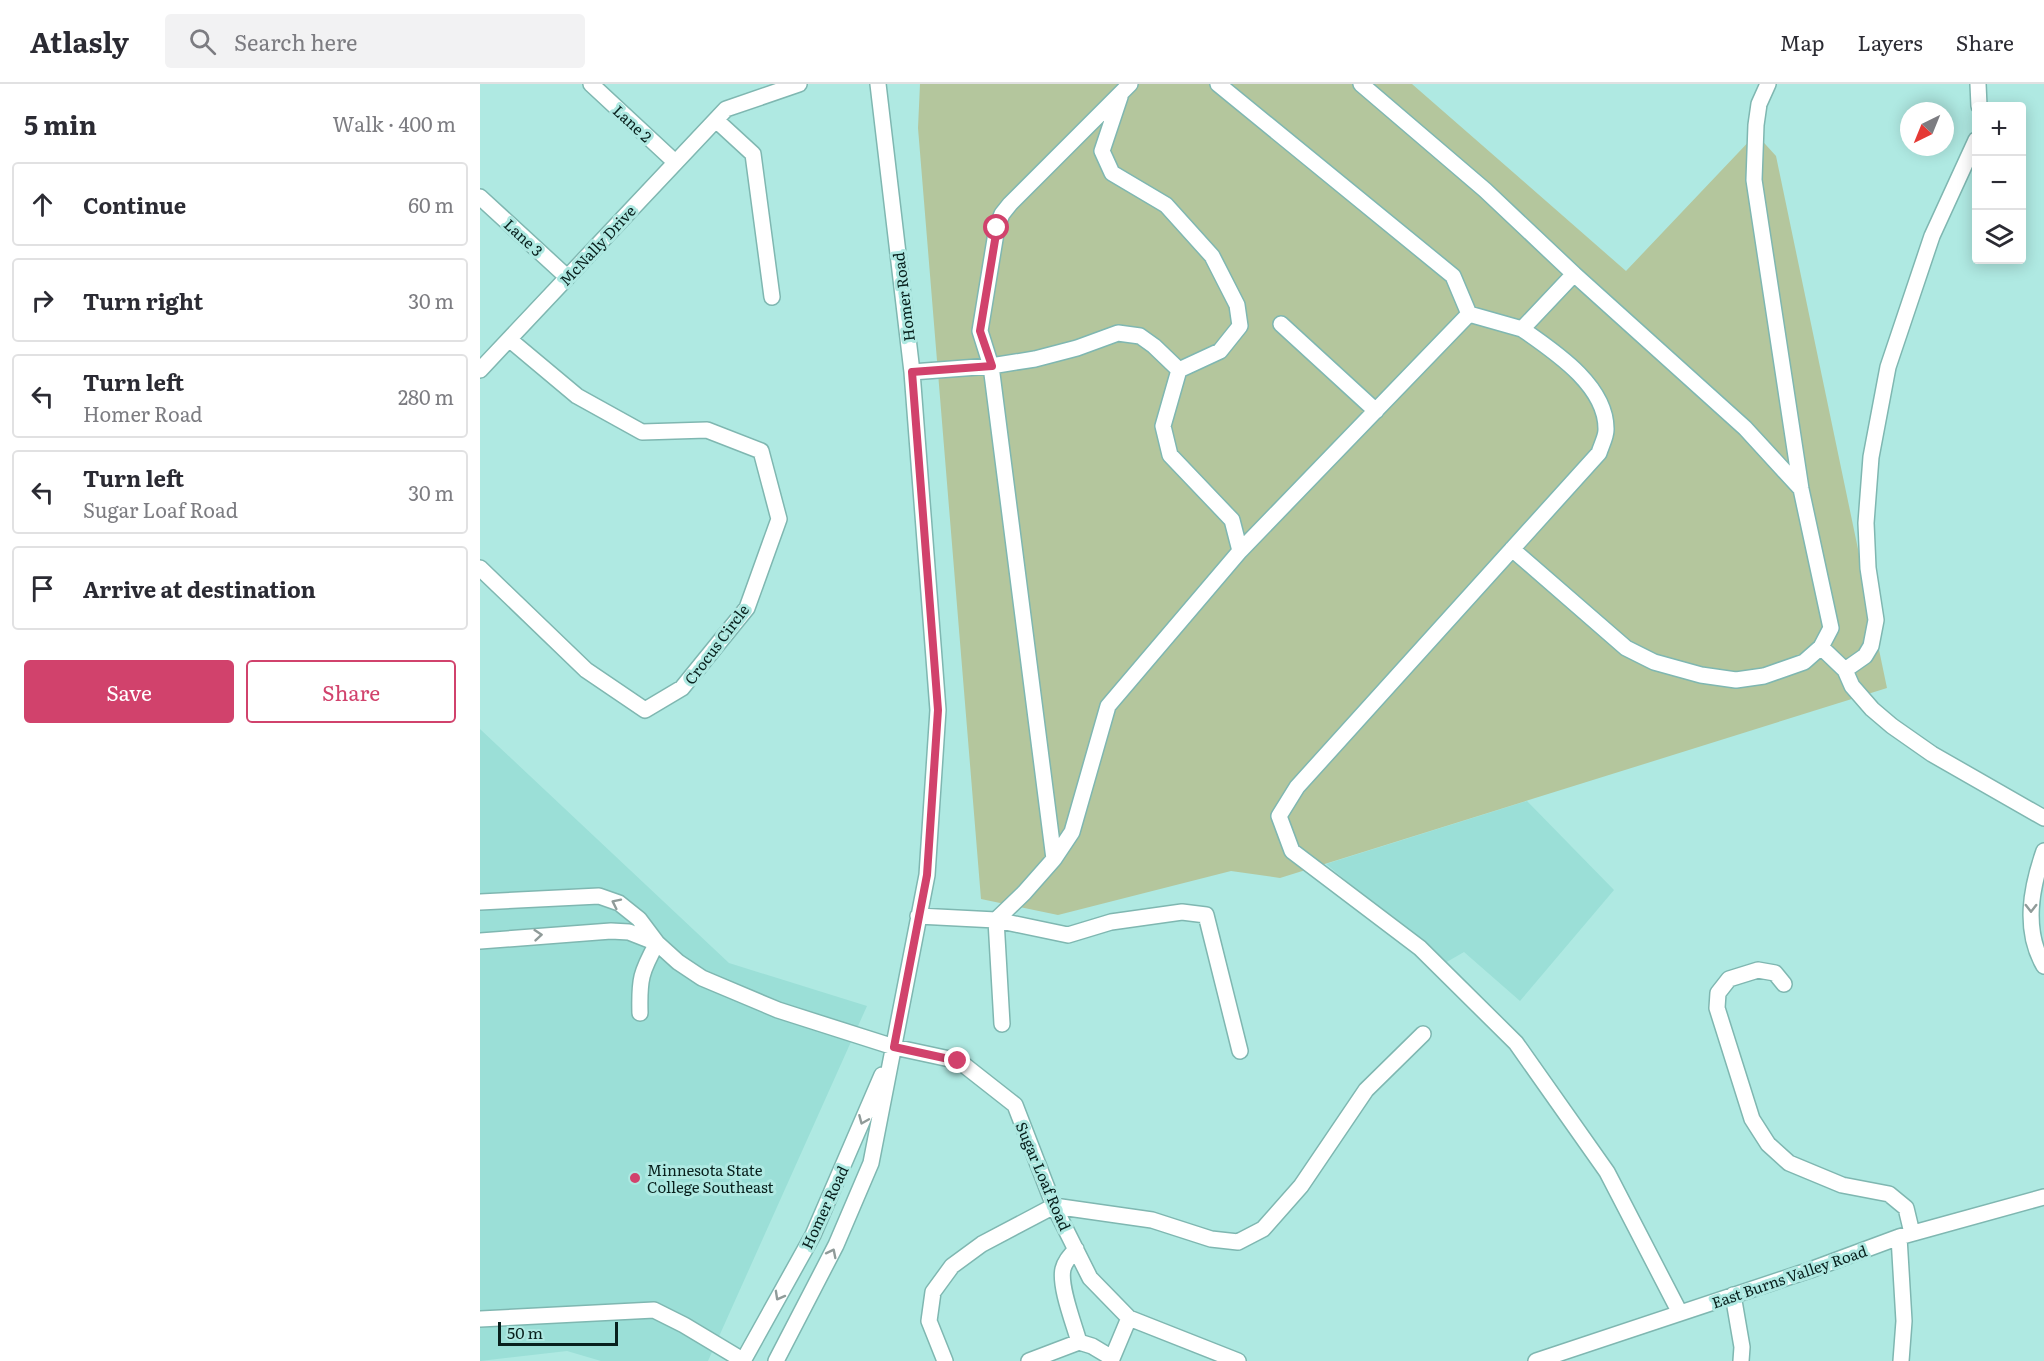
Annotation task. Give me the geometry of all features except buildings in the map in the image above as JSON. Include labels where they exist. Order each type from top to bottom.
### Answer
[{"type":"street","name":"Lane 2","points":[[591,84],[675,162]]},
{"type":"street","name":"McNally Drive","points":[[480,370],[726,109],[799,84]]},
{"type":"street","name":"Homer Road","points":[[777,1361],[836,1245],[871,1163],[927,875],[938,710],[912,372],[878,84]]},
{"type":"street","points":[[1218,84],[1453,276],[1469,314]]},
{"type":"street","points":[[1361,84],[1485,190],[1745,428],[1801,489]]},
{"type":"street","points":[[1512,549],[1626,648],[1654,662],[1701,675],[1736,680],[1764,676],[1804,662],[1821,647],[1831,628],[1801,489],[1754,180],[1756,125],[1760,104],[1768,84]]},
{"type":"street","points":[[1978,84],[1979,102]]},
{"type":"street","points":[[1054,859],[992,366],[980,331],[997,228],[1002,214],[1126,88]]},
{"type":"street","points":[[1126,88],[1102,151],[1112,172],[1166,205],[1212,256],[1237,305],[1240,326],[1220,351],[1179,370],[1163,426],[1170,455],[1232,520],[1240,551]]},
{"type":"street","points":[[716,120],[753,154],[772,297]]},
{"type":"street","points":[[1845,670],[1865,656],[1871,646],[1876,620],[1868,568],[1866,523],[1871,457],[1888,367],[1932,236],[1972,151]]},
{"type":"street","name":"Lane 3","points":[[480,197],[567,277]]},
{"type":"street","points":[[1522,328],[1574,273]]},
{"type":"street","points":[[1469,314],[1522,328],[1588,382],[1602,405],[1606,431],[1599,453],[1297,787],[1279,816],[1292,851],[1420,948],[1516,1043],[1607,1172],[1680,1313]]},
{"type":"street","points":[[1002,1024],[996,920],[1054,859],[1072,832],[1108,706],[1240,551],[1469,314]]},
{"type":"street","points":[[1281,324],[1376,411]]},
{"type":"street","points":[[912,372],[992,366],[1035,359],[1077,348],[1118,333],[1140,336],[1179,370]]},
{"type":"street","name":"Crocus Circle","points":[[480,568],[586,670],[645,710],[682,688],[747,608],[779,519],[761,451],[707,430],[642,432],[578,396],[510,340]]},
{"type":"street","points":[[1821,647],[1845,670],[1852,686],[1872,709],[1892,726],[1932,754],[2044,818]]},
{"type":"street","points":[[2044,851],[2033,888],[2031,914],[2034,942],[2044,966]]},
{"type":"street","points":[[480,902],[599,896],[619,903],[639,919],[657,943]]},
{"type":"street","points":[[918,916],[996,920],[1068,935],[1122,920],[1182,912],[1206,915],[1240,1052]]},
{"type":"street","points":[[480,941],[610,931],[629,932],[657,943]]},
{"type":"street","points":[[640,1013],[639,989],[643,968],[657,943]]},
{"type":"street","name":"Sugar Loaf Road","points":[[657,943],[678,962],[702,978],[778,1010],[894,1047],[958,1061],[1015,1105],[1054,1206],[1090,1278],[1129,1318]]},
{"type":"street","points":[[1784,984],[1775,973],[1758,970],[1729,980],[1718,993],[1718,1008],[1752,1119],[1768,1144],[1789,1163],[1842,1185],[1889,1194],[1906,1208],[1901,1361]]},
{"type":"street","points":[[945,1361],[929,1321],[933,1292],[952,1266],[982,1244],[1054,1206],[1152,1220],[1211,1239],[1238,1242],[1263,1230],[1301,1186],[1366,1089],[1423,1035]]},
{"type":"street","name":"Homer Road","points":[[743,1361],[813,1235],[894,1047]]},
{"type":"street","name":"East Burns Valley Road","points":[[1536,1361],[1906,1235],[2044,1197]]},
{"type":"street","points":[[1076,1249],[1066,1260],[1062,1272],[1079,1342]]},
{"type":"street","points":[[1733,1295],[1742,1347],[1741,1361]]},
{"type":"street","points":[[480,1319],[653,1303],[743,1361]]},
{"type":"street","points":[[1029,1361],[1079,1342],[1092,1346],[1111,1359],[1129,1318],[1238,1361]]},
{"type":"shaded area","name":"Minnesota State College Southeast","points":[[480,729],[729,963],[867,1006],[708,1361],[601,1361],[567,1351],[480,1361]]},
{"type":"shaded area","points":[[1527,801],[1614,890],[1520,1001],[1464,952],[1445,963],[1326,864]]},
{"type":"green space","points":[[920,84],[1412,84],[1626,271],[1756,134],[1776,156],[1887,688],[1280,878],[1231,871],[1058,915],[981,899],[918,128]]},
{"type":"place","name":"Minnesota State College Southeast","points":[[635,1178]]},
{"type":"route","points":[[958,1061],[894,1047],[927,875],[938,710],[912,372],[992,366],[980,331],[997,228]]}]
